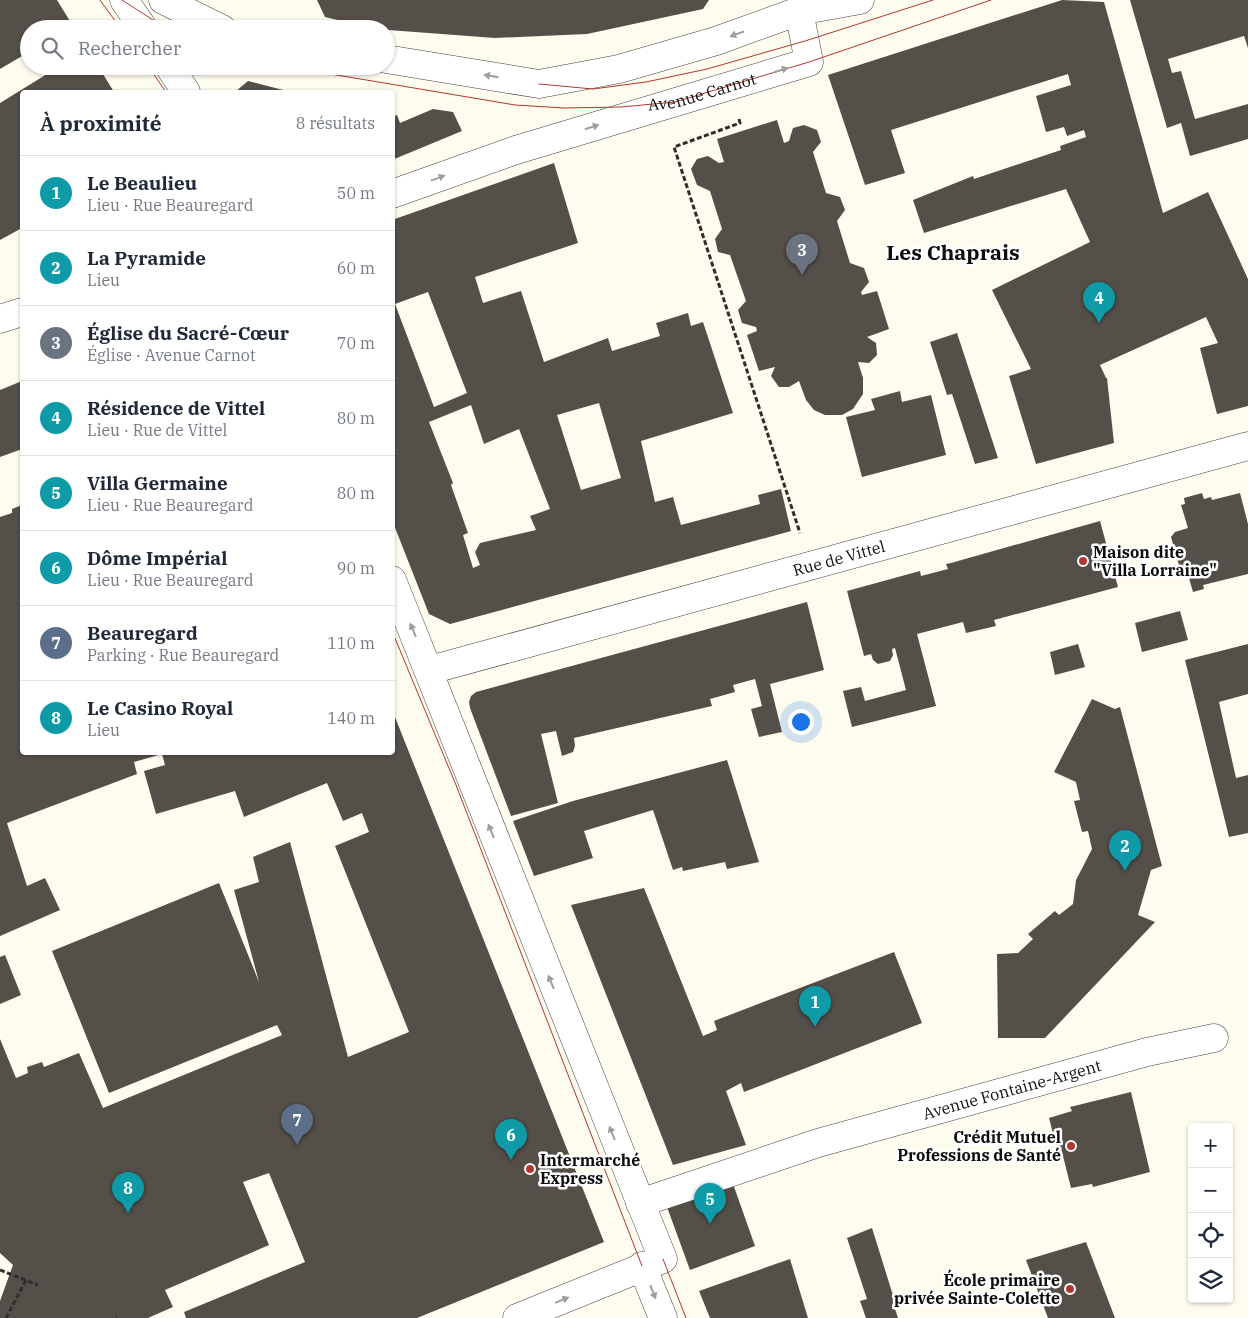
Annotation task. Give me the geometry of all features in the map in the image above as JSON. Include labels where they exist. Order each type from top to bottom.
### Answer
[{"type":"street","points":[[124,0],[138,20]]},
{"type":"street","points":[[163,0],[204,20]]},
{"type":"street","points":[[395,60],[540,84],[619,69],[716,41],[794,6],[860,0]]},
{"type":"street","name":"Avenue Carnot","points":[[395,193],[545,141],[809,62],[794,6]]},
{"type":"street","points":[[175,75],[185,90]]},
{"type":"street","points":[[0,320],[20,313]]},
{"type":"street","name":"Rue de Vittel","points":[[430,670],[1248,446]]},
{"type":"street","points":[[395,587],[430,670],[470,779],[640,1203],[663,1318]]},
{"type":"street","name":"Avenue Fontaine-Argent","points":[[640,1203],[818,1143],[1147,1052],[1214,1038]]},
{"type":"street","points":[[517,1318],[652,1263]]},
{"type":"path","points":[[740,123],[674,147],[799,529]]},
{"type":"path","points":[[0,1270],[38,1285]]},
{"type":"path","points":[[6,1318],[26,1280]]},
{"type":"building","points":[[0,0],[57,0],[69,20],[20,20],[20,57],[0,69]]},
{"type":"building","points":[[317,0],[709,0],[703,9],[587,34],[495,38],[395,30],[395,20],[338,20],[325,17]]},
{"type":"building","points":[[1062,0],[1104,2],[1163,213],[1208,192],[1248,279],[1248,406],[1217,414],[1200,348],[1218,343],[1206,317],[1100,365],[1107,378],[1114,443],[1036,464],[1009,376],[1031,369],[992,290],[1090,242],[1066,189],[924,233],[913,200],[973,176],[974,179],[1061,150],[1060,146],[1086,137],[1084,130],[1067,136],[1064,127],[1046,132],[1036,96],[1071,85],[1068,74],[891,130],[905,173],[865,185],[828,75]]},
{"type":"building","points":[[1130,0],[1248,0],[1248,48],[1244,36],[1168,59],[1172,73],[1181,71],[1195,119],[1248,104],[1248,139],[1190,156],[1181,123],[1167,128]]},
{"type":"building","points":[[45,75],[104,75],[113,90],[21,90]]},
{"type":"building","points":[[248,81],[283,90],[237,90]]},
{"type":"building","points":[[20,91],[20,229],[0,240],[0,103]]},
{"type":"building","points":[[433,109],[453,112],[462,131],[395,159],[395,116],[397,115],[400,123]]},
{"type":"building","points":[[777,120],[784,143],[789,141],[793,128],[804,125],[817,130],[821,142],[813,152],[826,193],[840,197],[845,210],[837,221],[850,263],[864,268],[869,282],[861,292],[862,295],[877,291],[889,329],[867,337],[876,343],[877,355],[869,363],[858,362],[863,378],[863,394],[853,409],[842,415],[825,415],[814,410],[806,400],[799,381],[789,387],[779,387],[771,376],[775,367],[759,371],[747,335],[757,331],[756,327],[742,323],[738,310],[746,301],[730,255],[718,252],[715,239],[722,229],[710,191],[697,185],[691,169],[697,159],[708,156],[719,163],[724,162],[717,139]]},
{"type":"building","points":[[554,163],[578,243],[475,277],[483,303],[521,291],[544,362],[608,338],[612,351],[660,336],[656,323],[688,313],[691,326],[703,322],[733,413],[641,441],[655,502],[673,497],[681,525],[760,504],[758,495],[781,489],[791,531],[450,624],[429,614],[395,528],[395,304],[395,219]],"holes":[[[428,292],[467,393],[434,407],[395,304]],[[599,403],[621,478],[581,490],[557,415]],[[471,405],[484,444],[519,429],[550,509],[530,516],[536,530],[480,543],[475,552],[480,565],[473,568],[463,535],[468,533],[451,485],[453,483],[429,422]]]},
{"type":"building","points":[[957,333],[998,458],[975,464],[952,394],[947,395],[930,342]]},
{"type":"building","points":[[20,382],[20,450],[0,457],[0,390]]},
{"type":"building","points":[[900,391],[902,402],[931,395],[946,455],[862,477],[846,417],[875,410],[871,399]]},
{"type":"building","points":[[1202,493],[1204,499],[1211,497],[1212,500],[1240,493],[1248,524],[1248,574],[1203,585],[1204,589],[1193,592],[1187,571],[1180,569],[1171,537],[1175,532],[1188,528],[1181,505],[1185,504],[1184,498]]},
{"type":"building","points":[[20,506],[20,755],[158,755],[134,762],[137,774],[7,823],[27,886],[45,878],[60,910],[0,936],[0,517],[12,513],[12,509]]},
{"type":"building","points":[[1100,521],[1118,587],[994,620],[996,626],[966,633],[963,622],[917,634],[936,706],[852,727],[843,691],[861,687],[865,701],[906,690],[895,648],[892,649],[893,655],[890,661],[878,664],[873,660],[871,654],[864,656],[847,591],[920,571],[921,576],[948,569],[946,564]]},
{"type":"building","points":[[807,602],[824,670],[770,684],[782,732],[759,737],[751,709],[762,706],[755,679],[733,685],[735,692],[710,699],[712,706],[574,738],[575,746],[573,752],[562,756],[556,731],[541,734],[558,803],[511,816],[470,708],[471,696],[476,692]]},
{"type":"building","points":[[1180,611],[1188,640],[1142,652],[1135,623]]},
{"type":"building","points":[[1078,644],[1085,667],[1055,675],[1050,652]]},
{"type":"building","points":[[1248,644],[1248,694],[1219,702],[1236,778],[1248,775],[1248,833],[1229,837],[1185,660]]},
{"type":"building","points":[[1092,699],[1115,709],[1120,707],[1162,866],[1151,870],[1138,915],[1155,922],[1045,1038],[998,1038],[997,954],[1018,953],[1033,939],[1028,934],[1055,911],[1059,915],[1073,904],[1076,880],[1092,849],[1088,831],[1082,832],[1074,801],[1080,800],[1076,782],[1054,772]]},
{"type":"building","points":[[395,717],[604,1242],[417,1318],[186,1318],[184,1312],[305,1262],[269,1173],[243,1182],[269,1245],[165,1290],[173,1307],[148,1318],[0,1318],[0,1301],[13,1265],[0,1253],[0,1039],[16,1078],[28,1073],[27,1067],[42,1062],[44,1067],[79,1053],[103,1108],[282,1035],[277,1025],[109,1093],[52,951],[219,883],[259,982],[234,890],[259,882],[253,857],[290,842],[348,1057],[409,1032],[335,846],[369,832],[362,813],[343,821],[327,783],[244,817],[235,791],[156,814],[144,771],[165,765],[162,755],[395,755]]},
{"type":"building","points":[[727,760],[759,862],[727,869],[725,862],[683,871],[682,867],[673,870],[653,810],[584,831],[593,858],[534,876],[513,821],[573,801]]},
{"type":"building","points":[[644,888],[703,1036],[717,1030],[714,1021],[894,952],[922,1023],[744,1092],[741,1083],[726,1091],[746,1145],[673,1165],[571,905]]},
{"type":"building","points":[[5,955],[21,995],[0,1004],[0,957]]},
{"type":"building","points":[[1131,1092],[1150,1172],[1093,1187],[1092,1184],[1071,1188],[1061,1148],[1057,1149],[1049,1118],[1072,1111],[1070,1107]]},
{"type":"building","points":[[732,1181],[755,1246],[690,1270],[667,1207]]},
{"type":"building","points":[[872,1228],[896,1305],[894,1306],[898,1318],[866,1318],[860,1301],[867,1299],[847,1238]]},
{"type":"building","name":"École primaire privée Sainte-Colette","points":[[1086,1242],[1115,1318],[1048,1318],[1026,1260]]},
{"type":"building","points":[[790,1259],[808,1318],[710,1318],[699,1291]]},
{"type":"tram line","points":[[100,0],[114,20]]},
{"type":"tram line","points":[[122,0],[153,20]]},
{"type":"tram line","points":[[539,84],[593,89],[646,82],[707,69],[805,41],[933,0]]},
{"type":"tram line","points":[[337,75],[515,105],[564,108],[621,107],[675,102],[809,62],[991,0]]},
{"type":"tram line","points":[[154,75],[165,90]]},
{"type":"tram line","points":[[395,638],[456,785],[642,1266]]},
{"type":"tram line","points":[[663,1259],[686,1318]]},
{"type":"place","name":"Église du Sacré-Cœur","points":[[802,275]]},
{"type":"place","name":"Résidence de Vittel","points":[[1099,323]]},
{"type":"place","name":"Maison dite \"Villa Lorraine\"","points":[[1083,561]]},
{"type":"place","name":"La Pyramide","points":[[1125,871]]},
{"type":"place","name":"Le Beaulieu","points":[[815,1027]]},
{"type":"place","name":"Beauregard","points":[[297,1145]]},
{"type":"place","name":"Crédit Mutuel Professions de Santé","points":[[1071,1146]]},
{"type":"place","name":"Dôme Impérial","points":[[511,1160]]},
{"type":"place","name":"Intermarché Express","points":[[530,1169]]},
{"type":"place","name":"Le Casino Royal","points":[[128,1213]]},
{"type":"place","name":"Villa Germaine","points":[[710,1224]]},
{"type":"place","name":"École primaire privée Sainte-Colette","points":[[1070,1289]]},
{"type":"district","name":"Les Chaprais","points":[[953,253]]}]
